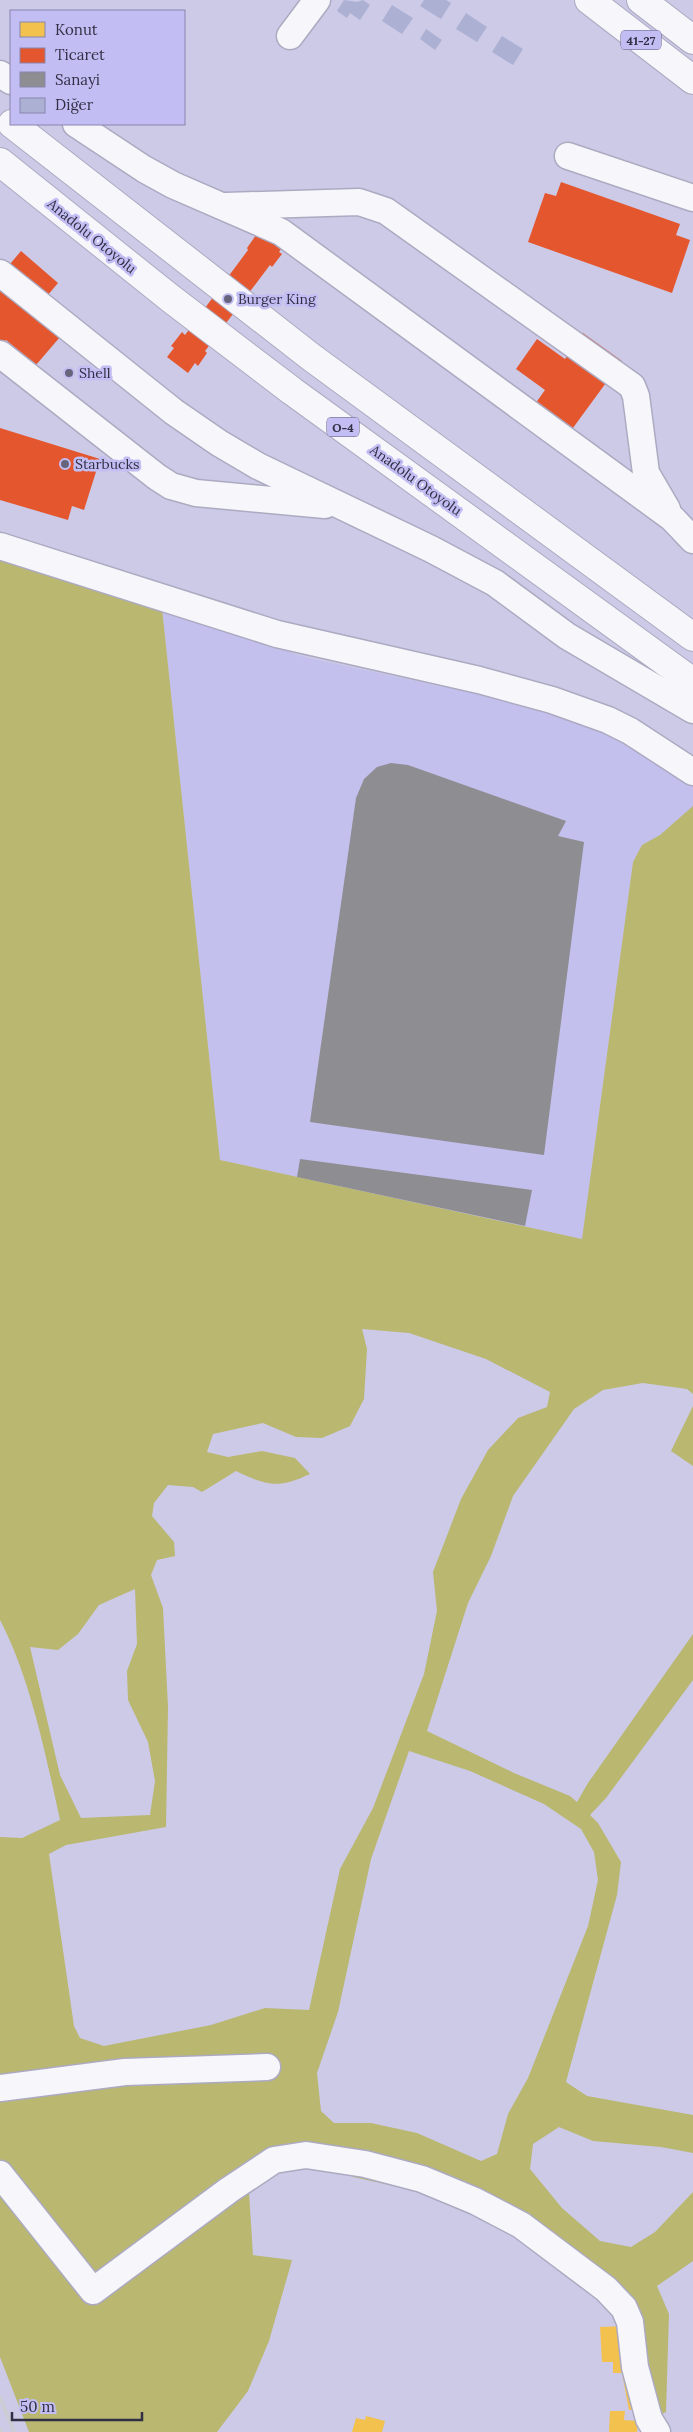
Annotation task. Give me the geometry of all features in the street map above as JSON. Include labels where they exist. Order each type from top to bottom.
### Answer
[{"type":"highway","name":"41-27","points":[[589,0],[693,80]]},
{"type":"highway","points":[[641,0],[693,40]]},
{"type":"highway","points":[[15,125],[311,357],[693,637]]},
{"type":"highway","name":"Anadolu Otoyolu","points":[[0,162],[170,298],[292,390],[693,682]]},
{"type":"street","points":[[290,36],[317,0]]},
{"type":"street","points":[[78,125],[144,169],[220,206],[280,232],[672,518],[693,540]]},
{"type":"street","points":[[568,156],[693,198]]},
{"type":"street","points":[[220,206],[359,202],[386,211],[632,386],[636,396],[646,473],[672,518]]},
{"type":"street","points":[[0,272],[174,412],[218,443],[258,466],[432,549],[495,583],[567,636],[693,710]]},
{"type":"street","points":[[0,354],[171,486],[196,493],[342,507]]},
{"type":"street","points":[[0,546],[277,634],[479,680],[552,700],[608,720],[630,731],[693,772]]},
{"type":"street","points":[[0,2088],[125,2072],[267,2067]]},
{"type":"street","points":[[0,2174],[93,2291],[229,2190],[274,2160],[306,2155],[365,2164],[422,2179],[475,2201],[521,2225],[606,2289],[624,2308],[630,2322],[636,2367],[647,2410],[657,2432]]},
{"type":"shaded area","points":[[0,559],[162,608],[220,1160],[582,1239],[633,862],[642,845],[660,835],[693,806],[693,1394],[687,1389],[643,1383],[603,1390],[574,1409],[513,1496],[491,1556],[468,1603],[427,1731],[514,1773],[570,1796],[577,1802],[588,1783],[693,1634],[693,1680],[606,1798],[590,1815],[598,1823],[621,1862],[617,1895],[566,2082],[587,2096],[693,2115],[693,2153],[661,2147],[593,2141],[559,2127],[533,2144],[530,2169],[562,2208],[600,2241],[631,2247],[655,2232],[693,2192],[693,2261],[657,2286],[669,2314],[666,2412],[649,2419],[630,2322],[498,2223],[422,2192],[353,2177],[341,2160],[248,2177],[253,2255],[292,2260],[269,2341],[248,2391],[217,2432],[29,2432],[0,2357],[0,1837],[22,1838],[60,1820],[36,1717],[20,1666],[0,1620]],"holes":[[[362,1329],[409,1333],[486,1359],[550,1392],[547,1407],[518,1418],[488,1450],[461,1499],[433,1572],[437,1611],[424,1674],[373,1808],[340,1869],[309,2010],[265,2008],[211,2025],[104,2046],[80,2038],[74,2026],[49,1854],[66,1845],[166,1827],[168,1707],[163,1608],[151,1575],[157,1560],[175,1556],[174,1542],[152,1516],[154,1503],[168,1485],[193,1487],[202,1492],[236,1471],[256,1480],[273,1484],[289,1482],[310,1474],[295,1458],[262,1451],[228,1457],[207,1452],[213,1434],[263,1423],[296,1437],[322,1438],[350,1426],[364,1399],[367,1349]],[[135,1589],[137,1644],[127,1671],[128,1700],[148,1742],[155,1781],[150,1815],[81,1818],[60,1775],[30,1647],[58,1650],[78,1634],[99,1605]],[[409,1751],[470,1771],[544,1804],[581,1829],[594,1852],[598,1880],[588,1926],[528,2078],[508,2114],[497,2154],[481,2161],[417,2133],[371,2123],[334,2123],[321,2111],[317,2073],[338,2012],[371,1859]]]},
{"type":"shaded area","points":[[162,608],[304,657],[527,705],[610,730],[693,783],[693,806],[660,835],[642,845],[633,862],[582,1239],[220,1160]]},
{"type":"shaded area","points":[[693,1406],[693,1466],[671,1451]]},
{"type":"building: Konut","points":[[627,2326],[641,2409],[629,2410],[622,2373],[613,2373],[613,2362],[602,2362],[600,2327]]},
{"type":"building: Konut","points":[[610,2411],[625,2411],[624,2420],[638,2421],[637,2432],[609,2432]]},
{"type":"building: Konut","points":[[366,2416],[385,2421],[382,2432],[352,2432],[356,2418],[365,2420]]},
{"type":"building: Ticaret","points":[[561,182],[680,224],[676,235],[690,240],[672,293],[528,242],[545,193],[556,196]]},
{"type":"building: Ticaret","name":"Burger King","points":[[264,230],[284,245],[279,252],[282,254],[272,267],[270,265],[205,351],[207,353],[198,366],[195,363],[188,373],[167,357],[174,348],[171,346],[182,332],[185,335],[248,250],[247,248],[256,235],[258,237]]},
{"type":"building: Ticaret","points":[[21,251],[58,283],[32,314],[60,337],[36,365],[6,340],[0,347],[0,276]]},
{"type":"building: Ticaret","points":[[583,333],[622,361],[559,447],[523,421],[545,390],[516,369],[537,339],[565,359]]},
{"type":"building: Ticaret","points":[[0,428],[100,459],[84,510],[72,506],[68,520],[0,500]]},
{"type":"building: Sanayi","points":[[391,763],[408,765],[566,821],[558,836],[584,842],[544,1155],[310,1122],[356,798],[364,779],[377,767]]},
{"type":"building: Sanayi","points":[[300,1159],[532,1190],[525,1226],[297,1177]]},
{"type":"building: Diğer","points":[[344,0],[357,2],[363,0],[370,5],[360,20],[350,13],[347,18],[337,11]]},
{"type":"building: Diğer","points":[[424,0],[446,0],[451,3],[441,19],[420,6]]},
{"type":"building: Diğer","points":[[392,5],[413,18],[402,34],[382,21]]},
{"type":"building: Diğer","points":[[466,13],[487,27],[477,42],[456,29]]},
{"type":"building: Diğer","points":[[426,29],[442,40],[435,50],[420,39]]},
{"type":"building: Diğer","points":[[502,36],[523,49],[513,65],[492,52]]},
{"type":"railway","points":[[0,2397],[14,2432]]},
{"type":"place","name":"Burger King","points":[[228,299]]},
{"type":"place","name":"Shell","points":[[69,373]]},
{"type":"place","name":"Starbucks","points":[[65,464]]}]
